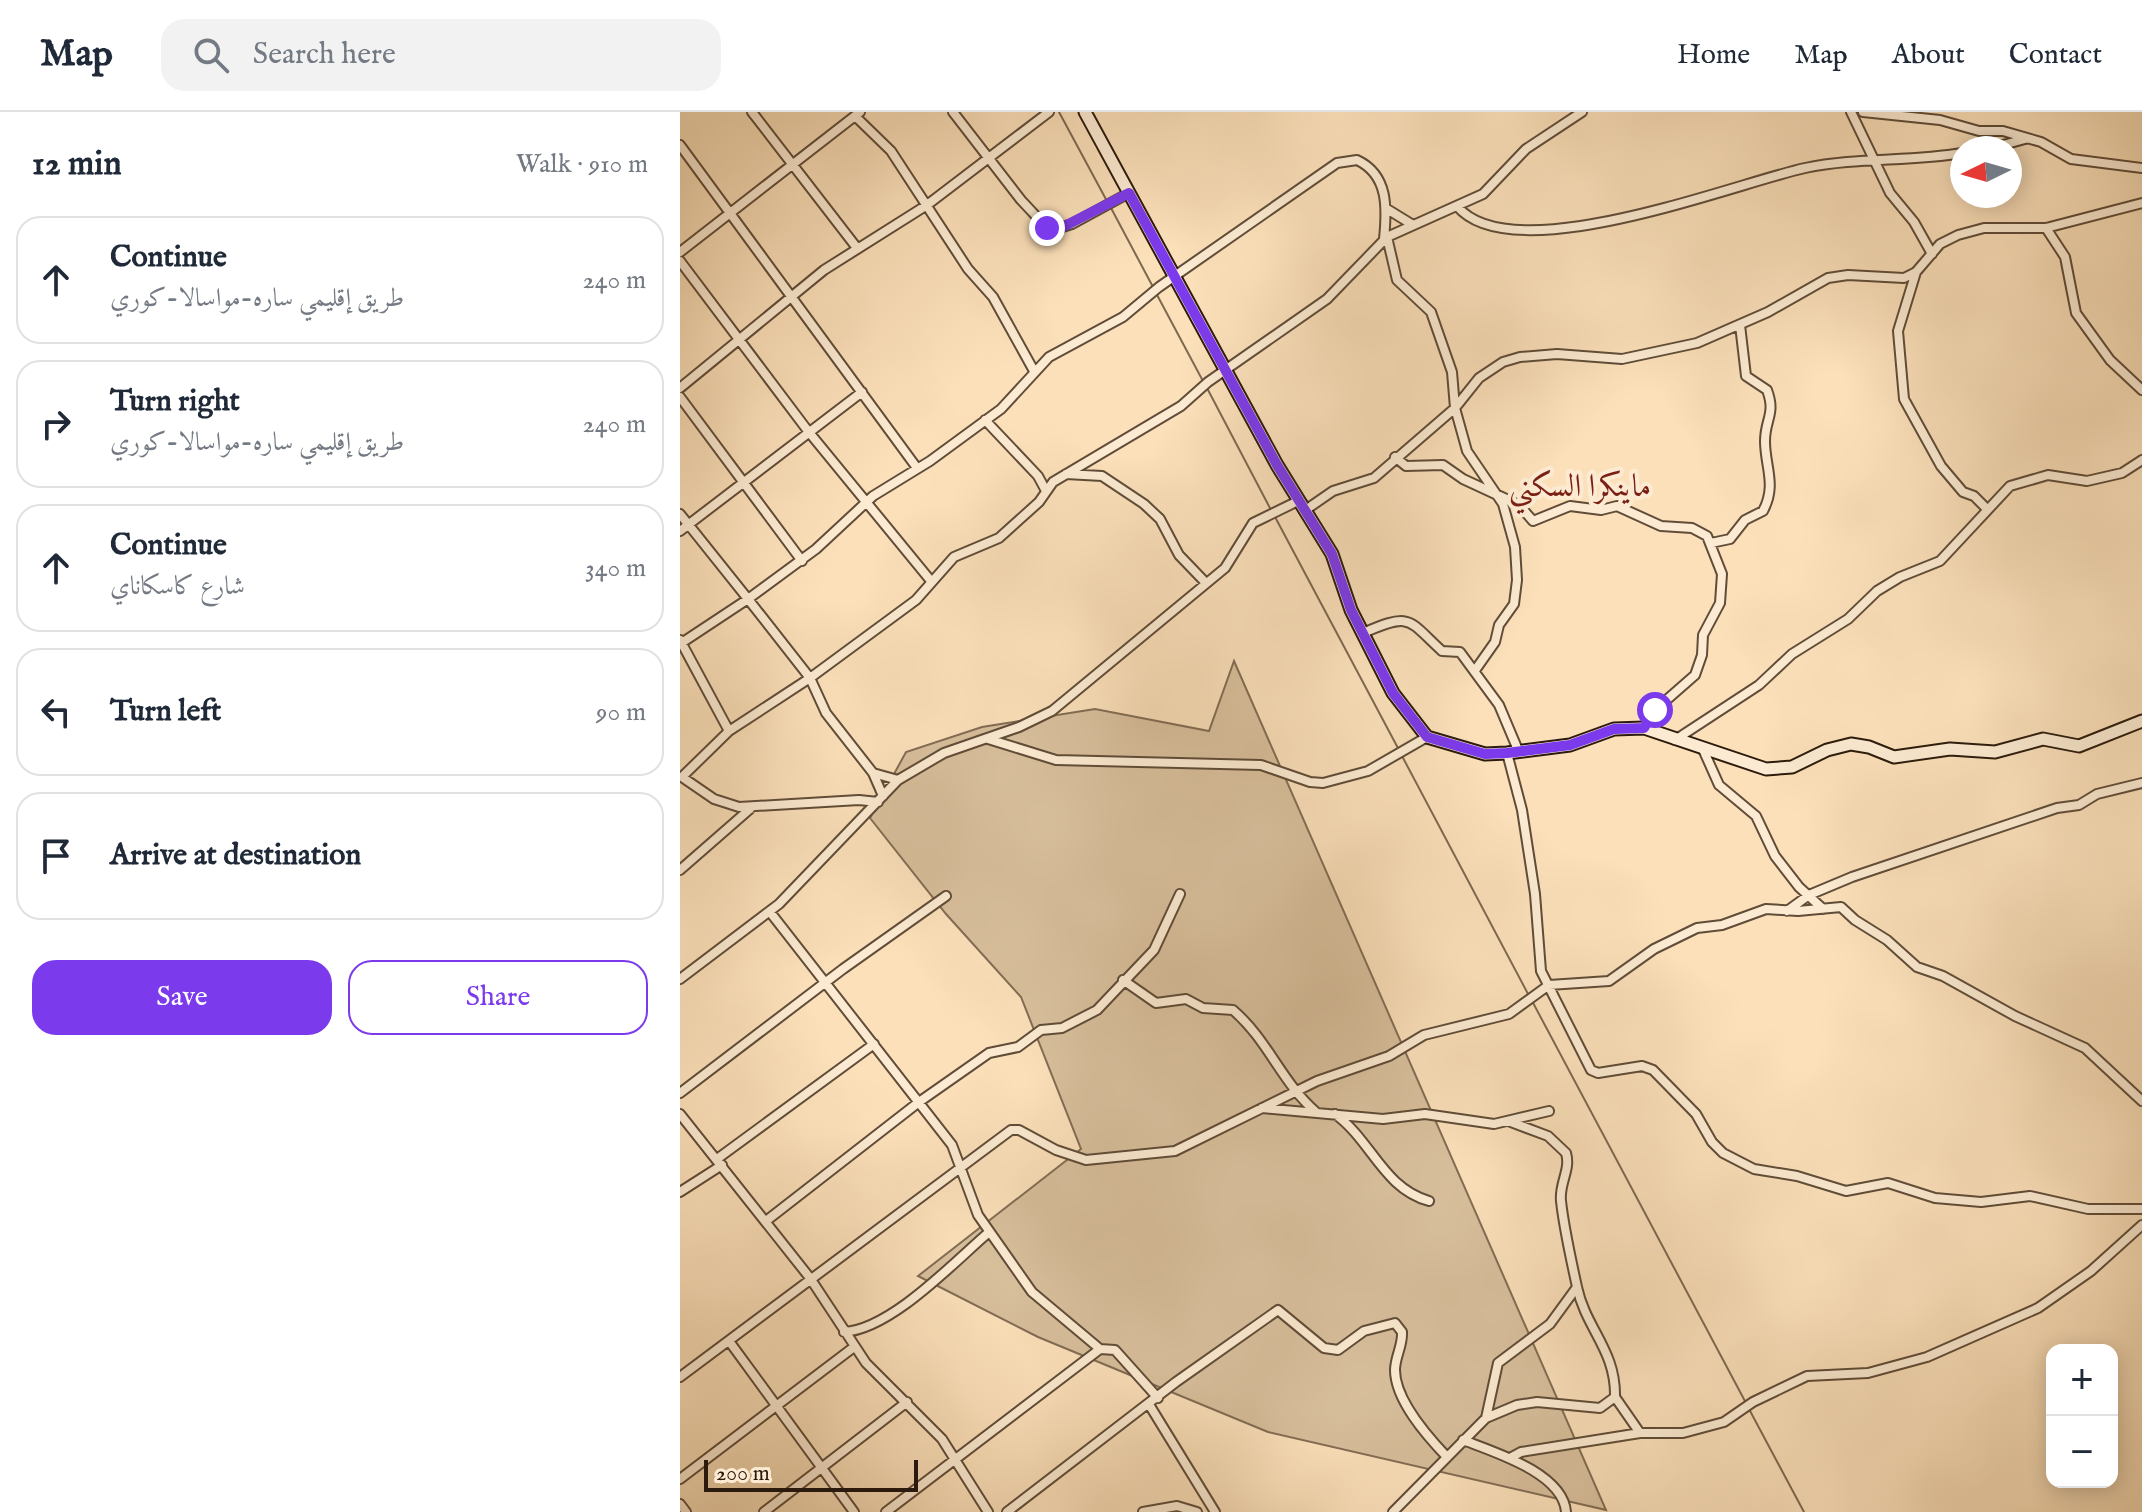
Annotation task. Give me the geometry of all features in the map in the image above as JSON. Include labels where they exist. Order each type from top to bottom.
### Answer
[{"type":"street","points":[[752,112],[857,248]]},
{"type":"street","points":[[953,112],[1050,231],[1129,193]]},
{"type":"street","points":[[680,388],[792,295],[857,248],[927,205],[1049,112]]},
{"type":"street","points":[[1085,112],[1301,506],[1332,554],[1351,610],[1393,693],[1427,737],[1485,754],[1570,745],[1614,729],[1644,728],[1702,746],[1756,768],[1784,768],[1851,744],[1894,757],[1950,749],[1995,752],[2043,739],[2079,746],[2142,721]]},
{"type":"street","points":[[881,799],[751,808],[714,799],[681,777],[729,731],[810,678],[916,600],[931,581],[964,551],[999,538],[1039,502],[1045,489],[1053,482],[1181,406],[1327,299],[1385,238],[1483,194],[1526,149],[1582,112]]},
{"type":"street","points":[[1851,112],[1890,193],[1914,222],[1932,254]]},
{"type":"street","points":[[1863,112],[1940,120],[1966,129],[2003,131],[2029,138],[2071,159],[2142,168]]},
{"type":"street","points":[[680,252],[853,115],[891,151],[968,269],[993,297],[1034,371]]},
{"type":"street","points":[[2022,140],[2029,138]]},
{"type":"street","points":[[680,145],[917,468]]},
{"type":"street","points":[[1457,206],[1472,221],[1489,228],[1573,227],[1726,193],[1807,168],[1950,154]]},
{"type":"street","points":[[729,731],[681,642],[802,561],[867,501],[1001,409],[1049,357],[1123,317],[1175,277],[1346,160],[1357,160],[1376,172],[1387,209],[1385,238],[1397,280],[1431,312],[1452,372],[1455,408],[1471,459],[1499,496],[1515,547],[1517,588],[1514,604],[1499,625],[1495,642],[1476,669]]},
{"type":"street","points":[[1986,508],[1974,496],[1963,492],[1941,466],[1904,399],[1898,331],[1916,272],[1940,244],[1958,235],[1984,228],[2046,228],[2142,203]]},
{"type":"street","points":[[1387,209],[1413,225]]},
{"type":"street","points":[[2046,228],[2065,257],[2076,313],[2110,360],[2142,390]]},
{"type":"street","points":[[680,261],[808,431],[931,581]]},
{"type":"street","points":[[680,979],[770,912],[898,780],[944,753],[1052,711],[1233,559],[1253,523],[1374,478],[1455,408],[1489,369],[1520,357],[1580,354],[1622,359],[1697,343],[1740,325],[1828,278],[1848,275],[1890,280],[1916,272]]},
{"type":"street","points":[[1711,543],[1730,539],[1745,520],[1763,511],[1772,485],[1765,443],[1772,409],[1767,390],[1746,376],[1740,325]]},
{"type":"street","points":[[680,531],[862,392]]},
{"type":"street","points":[[680,397],[802,561]]},
{"type":"street","points":[[985,420],[1038,476],[1045,489]]},
{"type":"street","points":[[1395,457],[1406,466],[1443,465],[1519,505],[1533,521],[1570,506],[1601,510],[1617,506],[1661,526],[1701,531],[1711,543],[1723,589],[1703,635],[1699,666],[1691,681],[1655,710],[1644,728]]},
{"type":"street","points":[[1675,740],[1759,685],[1792,654],[1848,619],[1877,591],[1900,577],[1940,561],[1962,541],[1986,508],[2006,488],[2028,478],[2054,475],[2087,481],[2122,473],[2142,460]]},
{"type":"street","points":[[1065,474],[1102,476],[1144,504],[1160,519],[1179,555],[1205,582]]},
{"type":"street","points":[[1038,476],[1053,482]]},
{"type":"street","points":[[680,514],[810,678],[826,713],[873,773],[881,799]]},
{"type":"street","points":[[1363,633],[1394,621],[1404,621],[1426,632],[1442,651],[1460,652],[1476,669],[1499,705],[1513,752],[1535,894],[1541,971],[1591,1070],[1598,1073],[1642,1066],[1653,1070],[1696,1114],[1712,1142],[1723,1153],[1754,1169],[1797,1176],[1846,1191],[1888,1183],[1935,1198],[1981,1202],[2030,1196],[2079,1208],[2142,1209]]},
{"type":"street","points":[[988,738],[1056,760],[1261,765],[1310,782],[1323,783],[1368,771],[1427,737]]},
{"type":"street","points":[[1702,746],[1719,785],[1756,816],[1770,848],[1823,909]]},
{"type":"street","points":[[873,773],[898,780]]},
{"type":"street","points":[[1786,911],[1809,895],[2053,809],[2079,805],[2097,794],[2142,783]]},
{"type":"street","points":[[680,870],[751,808]]},
{"type":"street","points":[[766,1221],[919,1102],[989,1053],[1018,1047],[1041,1030],[1086,1019],[1154,950],[1180,894]]},
{"type":"street","points":[[680,1093],[946,896]]},
{"type":"street","points":[[680,1377],[1015,1129],[1064,1154],[1094,1160],[1175,1151],[1338,1072],[1389,1056],[1424,1035],[1509,1014],[1549,985],[1609,981],[1654,949],[1687,932],[1722,925],[1757,911],[1841,907],[1855,920],[1887,940],[1917,967],[1943,976],[2095,1055],[2142,1101]]},
{"type":"street","points":[[770,912],[952,1145],[967,1191],[988,1233],[1032,1292],[1100,1349],[1115,1350],[1158,1398]]},
{"type":"street","points":[[1123,980],[1156,1003],[1186,999],[1203,1008],[1233,1010],[1263,1043],[1295,1092],[1316,1112]]},
{"type":"street","points":[[680,1192],[874,1044]]},
{"type":"street","points":[[1262,1108],[1393,1119],[1425,1114],[1494,1124],[1549,1111]]},
{"type":"street","points":[[680,1114],[810,1278],[854,1347],[957,1459],[988,1512]]},
{"type":"street","points":[[1335,1114],[1352,1127],[1391,1180],[1410,1195],[1429,1201]]},
{"type":"street","points":[[1508,1121],[1548,1136],[1566,1153],[1568,1170],[1560,1198],[1577,1287],[1586,1315],[1611,1357],[1615,1397],[1640,1433]]},
{"type":"street","points":[[1510,1458],[1521,1452],[1640,1433],[1668,1436],[1683,1433],[1724,1422],[1753,1402],[1807,1376],[1882,1370],[1927,1357],[2010,1322],[2091,1271],[2142,1225]]},
{"type":"street","points":[[844,1332],[869,1327],[905,1303],[988,1233]]},
{"type":"street","points":[[1486,1418],[1498,1363],[1550,1324],[1577,1287]]},
{"type":"street","points":[[1007,1512],[1278,1310],[1324,1348],[1338,1350],[1364,1331],[1382,1323],[1395,1323],[1402,1332],[1395,1374],[1402,1393],[1413,1419],[1447,1457]]},
{"type":"street","points":[[729,1341],[774,1408],[850,1510]]},
{"type":"street","points":[[680,1479],[854,1347]]},
{"type":"street","points":[[886,1512],[1100,1349]]},
{"type":"street","points":[[1393,1512],[1486,1418],[1517,1405],[1537,1402],[1600,1408],[1615,1397]]},
{"type":"street","points":[[764,1512],[907,1402]]},
{"type":"street","points":[[1150,1406],[1215,1512]]},
{"type":"street","points":[[1463,1440],[1510,1458],[1548,1481],[1561,1494],[1566,1512]]},
{"type":"street","points":[[680,1504],[686,1512]]},
{"type":"street","points":[[1143,1512],[1177,1506],[1197,1512]]},
{"type":"shaded area","points":[[1234,661],[1606,1510],[1268,1432],[1038,1337],[918,1276],[1081,1149],[1021,997],[946,914],[870,818],[906,752],[982,727],[1095,709],[1209,731]]},
{"type":"waterway","points":[[1059,112],[1108,203]]},
{"type":"waterway","points":[[1111,208],[1153,287]]},
{"type":"waterway","points":[[1156,293],[1204,383]]},
{"type":"waterway","points":[[1207,388],[1271,510]]},
{"type":"waterway","points":[[1274,515],[1399,750]]},
{"type":"waterway","points":[[1402,756],[1528,994]]},
{"type":"waterway","points":[[1531,999],[1746,1403]]},
{"type":"waterway","points":[[1749,1409],[1804,1512]]},
{"type":"district","name":"ماينكرا السكني","points":[[1580,485]]},
{"type":"route","points":[[1047,228],[1055,231],[1129,193],[1277,465],[1332,554],[1359,627],[1393,693],[1420,732],[1427,737],[1485,754],[1507,753],[1570,745],[1614,729],[1644,728],[1655,710]]}]
